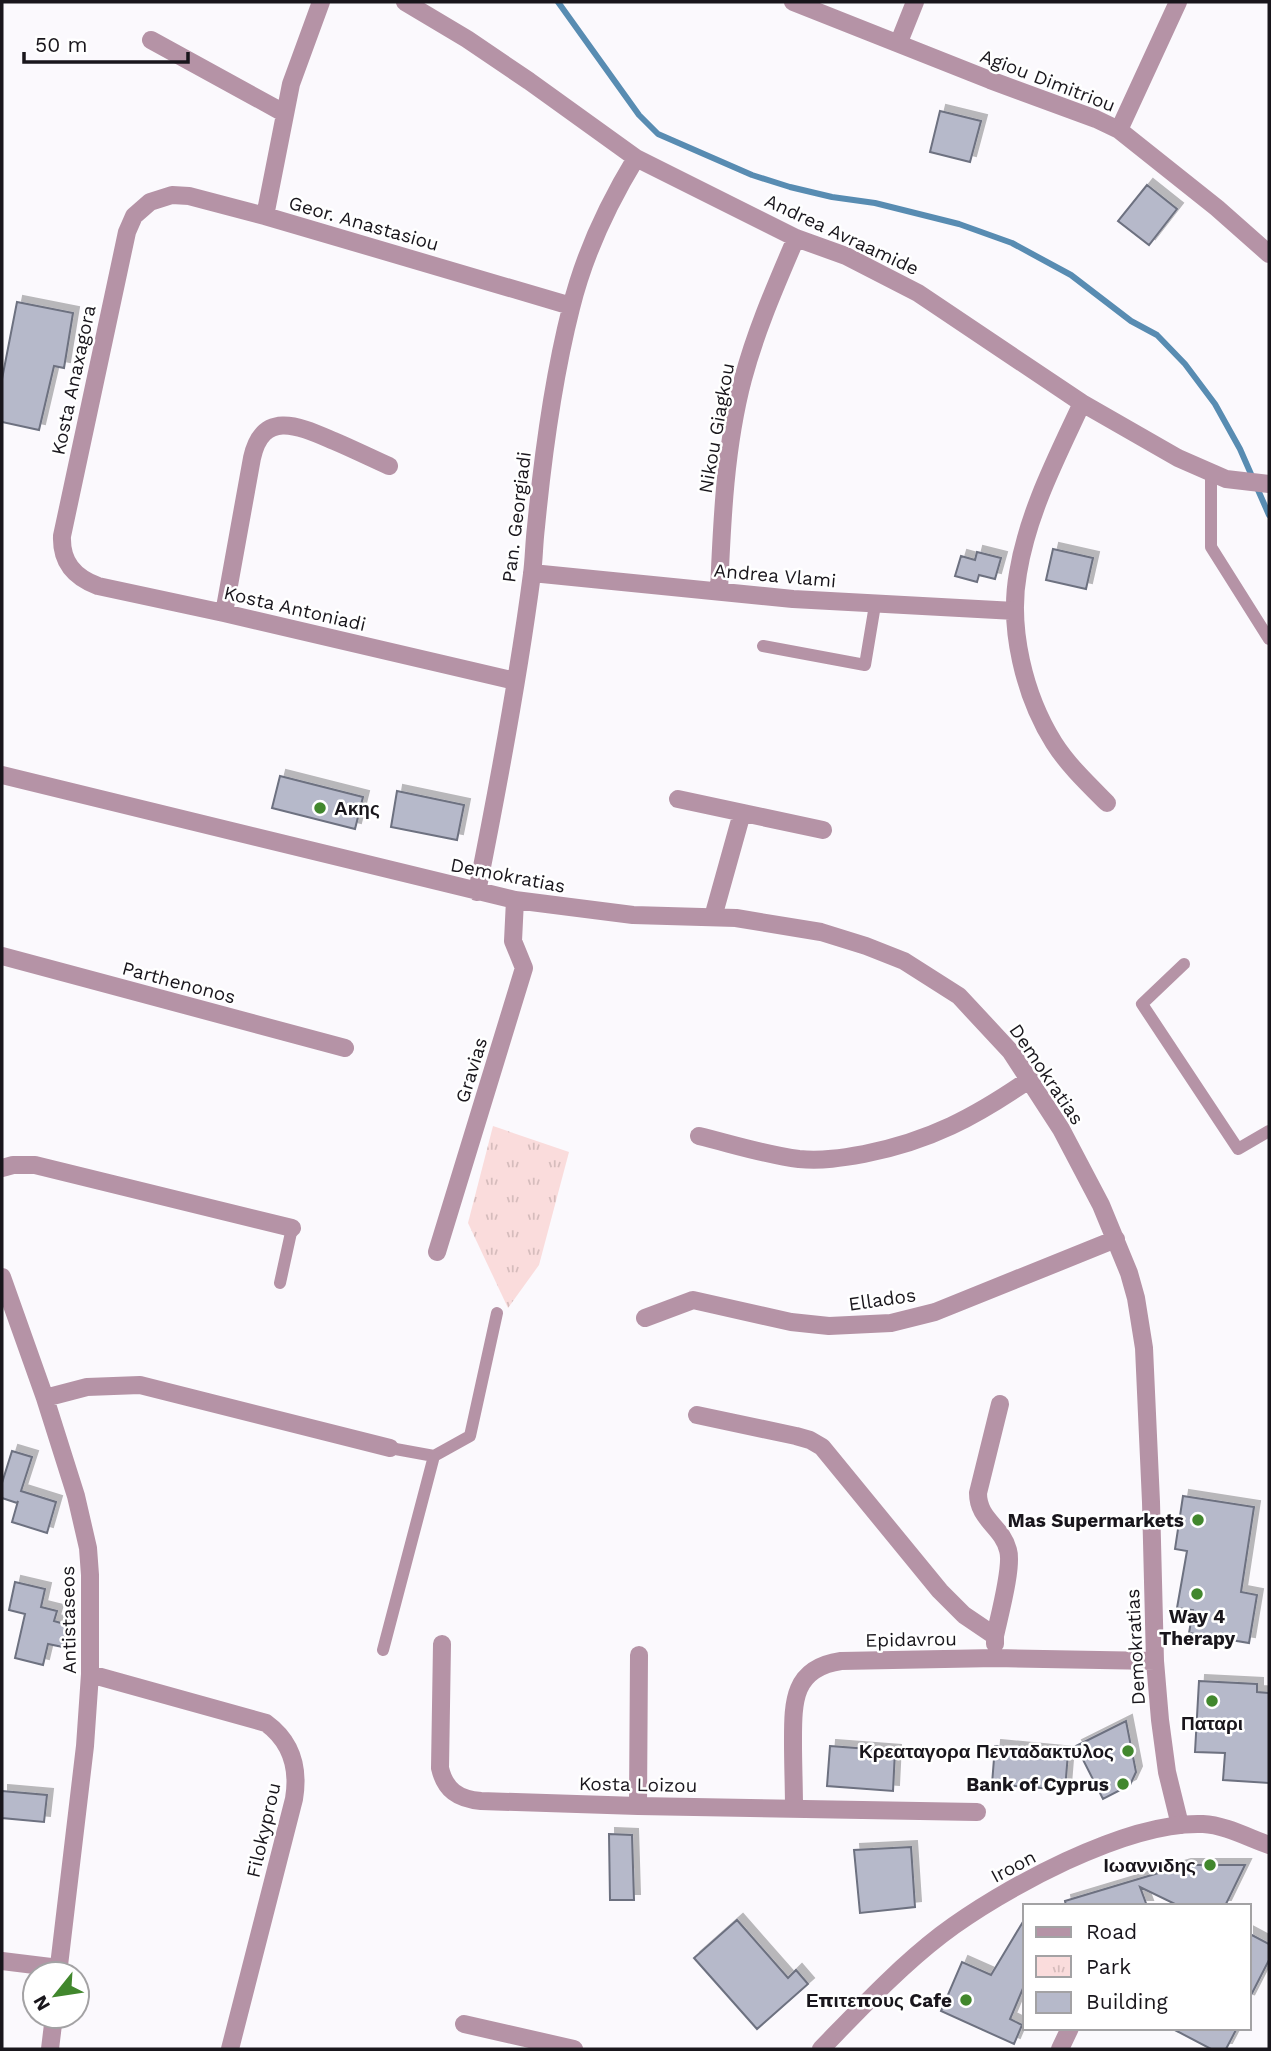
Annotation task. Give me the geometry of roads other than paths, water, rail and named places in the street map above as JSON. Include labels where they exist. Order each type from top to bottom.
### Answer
[{"type":"street","points":[[265,216],[291,84],[321,2]]},
{"type":"street","name":"Andrea Avraamide","points":[[405,2],[467,39],[636,158],[796,239],[846,256],[918,293],[1155,446],[1211,473],[1241,481],[1269,484]]},
{"type":"street","name":"Agiou Dimitriou","points":[[793,2],[1119,130],[1217,208],[1269,254]]},
{"type":"street","points":[[899,42],[915,2]]},
{"type":"street","points":[[1119,130],[1178,2]]},
{"type":"street","points":[[150,40],[284,113]]},
{"type":"street","name":"Pan. Georgiadi","points":[[477,892],[502,763],[532,573],[550,419],[571,306],[602,223],[636,158]]},
{"type":"street","name":"Geor. Anastasiou","points":[[145,205],[158,198],[180,195],[265,216],[571,306]]},
{"type":"street","name":"Kosta Anaxagora","points":[[70,568],[62,550],[63,528],[124,240],[134,216],[145,205]]},
{"type":"street","name":"Nikou Giagkou","points":[[719,591],[728,465],[742,381],[757,332],[796,239]]},
{"type":"street","points":[[1083,402],[1051,470],[1029,528],[1017,573],[1015,611],[1024,671],[1044,725],[1063,757],[1107,803]]},
{"type":"street","points":[[224,613],[252,458],[263,433],[283,425],[302,427],[389,466]]},
{"type":"street","name":"Kosta Antoniadi","points":[[70,568],[83,580],[98,586],[515,681]]},
{"type":"street","name":"Andrea Vlami","points":[[532,573],[793,599],[1015,611]]},
{"type":"street","name":"Demokratias","points":[[2,775],[515,900],[633,915],[759,921],[821,932],[904,961],[959,996],[1011,1052],[1082,1167],[1116,1239],[1136,1298],[1144,1348],[1155,1661],[1163,1746],[1180,1825]]},
{"type":"street","points":[[678,799],[823,830]]},
{"type":"street","points":[[713,917],[742,813]]},
{"type":"street","name":"Gravias","points":[[437,1252],[524,968],[513,941],[515,900]]},
{"type":"street","name":"Parthenonos","points":[[2,956],[345,1048]]},
{"type":"street","points":[[699,1136],[781,1156],[833,1160],[883,1150],[934,1135],[992,1106],[1030,1079]]},
{"type":"street","points":[[2,1168],[35,1165],[292,1228]]},
{"type":"street","name":"Ellados","points":[[645,1318],[693,1300],[791,1322],[829,1326],[891,1323],[935,1312],[1116,1239]]},
{"type":"street","name":"Antistaseos","points":[[2,1277],[45,1398],[76,1496],[88,1548],[90,1674],[85,1746],[60,1960]]},
{"type":"street","points":[[45,1398],[87,1387],[140,1385],[390,1448]]},
{"type":"street","points":[[996,1658],[995,1636],[1010,1558],[1004,1538],[981,1512],[978,1493],[1000,1404]]},
{"type":"street","points":[[697,1415],[796,1436],[822,1447],[940,1591],[964,1615],[995,1636]]},
{"type":"street","name":"Kosta Loizou","points":[[442,1644],[439,1760],[444,1781],[451,1791],[463,1798],[481,1801],[638,1806],[977,1812]]},
{"type":"street","points":[[638,1806],[639,1655]]},
{"type":"street","name":"Epidavrou","points":[[794,1809],[793,1710],[798,1689],[812,1671],[825,1664],[841,1661],[996,1658],[1155,1661]]},
{"type":"street","name":"Filokyprou","points":[[90,1674],[266,1723],[280,1735],[293,1760],[296,1777],[294,1799],[230,2049]]},
{"type":"street","name":"Iroon","points":[[821,2049],[908,1964],[941,1936],[971,1914],[1076,1857],[1114,1841],[1180,1825],[1206,1824],[1269,1845]]},
{"type":"street","points":[[2,1961],[21,1964]]},
{"type":"street","points":[[464,2024],[574,2049]]},
{"type":"street","points":[[50,2049],[52,2030]]},
{"type":"street","points":[[1060,2049],[1069,2030]]},
{"type":"lane","points":[[1211,473],[1211,547],[1269,639]]},
{"type":"lane","points":[[763,646],[865,665],[875,604]]},
{"type":"lane","points":[[1184,964],[1142,1004],[1238,1149],[1269,1131]]},
{"type":"lane","points":[[280,1283],[292,1228]]},
{"type":"lane","points":[[390,1448],[434,1456],[470,1436],[497,1313]]},
{"type":"lane","points":[[383,1650],[434,1456]]},
{"type":"waterway","points":[[558,2],[639,115],[658,134],[752,175],[790,187],[875,203],[959,224],[1012,243],[1071,275],[1131,321],[1157,335],[1185,364],[1215,404],[1240,449],[1269,515]]},
{"type":"place","name":"Ακης","points":[[320,808]]},
{"type":"place","name":"Mas Supermarkets","points":[[1198,1520]]},
{"type":"place","name":"Way 4 Therapy","points":[[1197,1594]]},
{"type":"place","name":"Παταρι","points":[[1212,1701]]},
{"type":"place","name":"Κρεαταγορα Πενταδακτυλος","points":[[1128,1751]]},
{"type":"place","name":"Bank of Cyprus","points":[[1123,1784]]},
{"type":"place","name":"Ιωαννιδης","points":[[1210,1865]]},
{"type":"place","name":"Επιτεπους Cafe","points":[[966,2000]]}]
